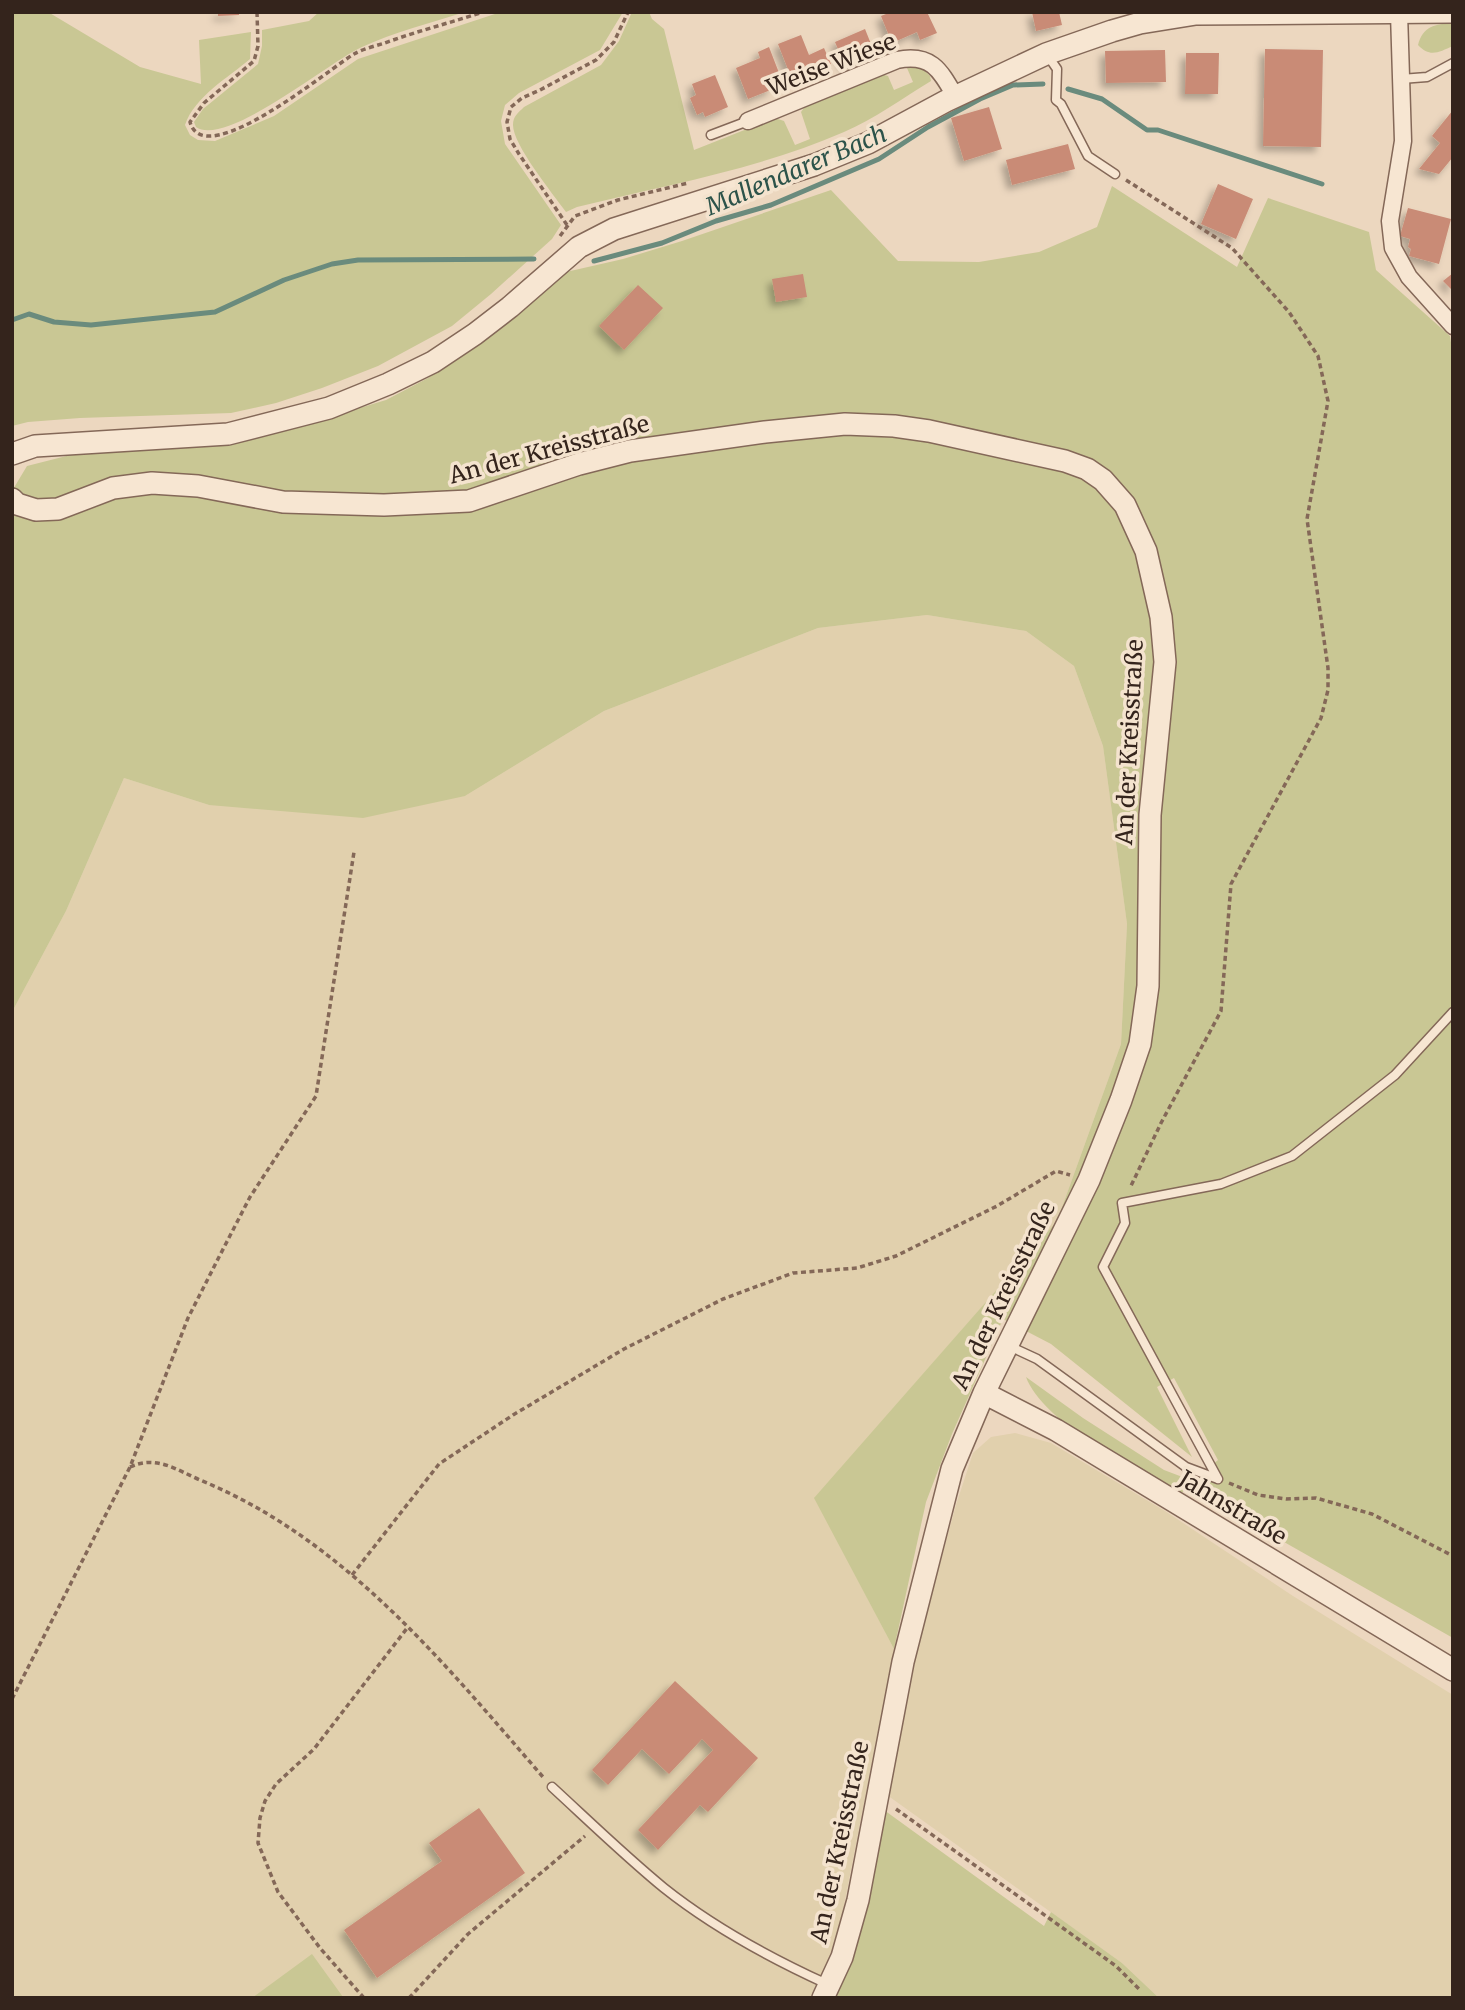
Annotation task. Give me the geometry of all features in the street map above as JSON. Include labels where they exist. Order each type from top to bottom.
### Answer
[{"type":"street","points":[[12,454],[35,446],[229,434],[329,408],[433,362],[502,314],[579,247],[614,229],[868,143],[955,96],[1046,54],[1140,23],[1183,15],[1453,12]]},
{"type":"street","points":[[1399,13],[1404,141],[1390,221],[1393,248],[1409,277],[1453,326]]},
{"type":"street","name":"Weise Wiese","points":[[748,121],[897,60],[913,57],[924,59],[942,73],[955,96]]},
{"type":"street","name":"An der Kreisstraße","points":[[12,499],[17,504],[36,510],[58,509],[113,488],[152,483],[198,486],[283,502],[384,505],[469,501],[579,464],[630,452],[765,432],[845,424],[929,431],[1022,450],[1087,469],[1103,480],[1125,505],[1146,551],[1161,617],[1165,662],[1150,815],[1148,986],[1140,1044],[1089,1180],[984,1393],[952,1469],[903,1662],[858,1900],[842,1957],[826,1991]]},
{"type":"street","name":"Jahnstraße","points":[[984,1393],[1056,1430],[1453,1670]]},
{"type":"lane","points":[[1046,54],[1056,69],[1056,100],[1061,104],[1088,156],[1115,174]]},
{"type":"lane","points":[[1401,79],[1427,77],[1453,63]]},
{"type":"lane","points":[[711,135],[748,121]]},
{"type":"lane","points":[[1218,1479],[1103,1267],[1125,1223],[1122,1203],[1221,1184],[1292,1156],[1395,1075],[1453,1012]]},
{"type":"lane","points":[[1007,1345],[1037,1359],[1186,1466],[1218,1479]]},
{"type":"lane","points":[[552,1787],[664,1888],[699,1914],[826,1991]]},
{"type":"path","points":[[257,12],[258,46],[254,61],[204,103],[195,114],[190,122],[192,130],[200,136],[212,136],[244,126],[295,97],[355,53],[483,12]]},
{"type":"path","points":[[567,225],[510,139],[507,122],[511,107],[522,98],[596,60],[614,42],[628,12]]},
{"type":"path","points":[[1115,174],[1232,248],[1289,312],[1318,356],[1328,401],[1307,519],[1328,668],[1328,691],[1321,718],[1231,884],[1222,1011],[1161,1123],[1122,1203]]},
{"type":"path","points":[[559,237],[575,216],[618,200],[696,181]]},
{"type":"path","points":[[12,1699],[130,1467],[188,1318],[250,1197],[316,1096],[354,852]]},
{"type":"path","points":[[352,1575],[439,1464],[513,1415],[624,1349],[723,1299],[793,1273],[856,1268],[896,1256],[997,1206],[1056,1171],[1089,1180]]},
{"type":"path","points":[[130,1467],[144,1461],[157,1462],[222,1488],[309,1540],[383,1601],[408,1626],[454,1674],[552,1787]]},
{"type":"path","points":[[1218,1479],[1258,1494],[1286,1499],[1316,1498],[1372,1514],[1453,1556]]},
{"type":"path","points":[[364,1998],[320,1948],[278,1892],[258,1843],[260,1818],[265,1801],[276,1784],[314,1749],[408,1626]]},
{"type":"path","points":[[875,1800],[885,1801],[980,1868],[1116,1966],[1142,1991]]},
{"type":"path","points":[[409,1998],[468,1934],[596,1827]]},
{"type":"shaded area","points":[[12,12],[48,12],[140,67],[201,84],[199,40],[251,32],[250,59],[204,96],[185,125],[190,135],[198,140],[215,141],[274,116],[358,59],[501,12],[623,12],[600,50],[519,93],[505,105],[501,121],[505,144],[561,225],[552,239],[452,326],[378,366],[276,403],[231,413],[80,418],[28,422],[12,426]]},
{"type":"shaded area","points":[[319,12],[465,12],[362,47],[253,115],[230,125],[210,130],[196,127],[194,122],[203,109],[258,64],[262,30],[309,21]]},
{"type":"shaded area","points":[[632,12],[649,12],[652,19],[664,29],[694,150],[775,118],[784,121],[795,145],[810,139],[801,112],[806,105],[881,74],[888,76],[894,90],[913,82],[907,68],[922,68],[931,81],[866,121],[812,145],[746,166],[577,207],[566,212],[519,144],[513,125],[514,119],[524,107],[601,65],[619,41]]},
{"type":"shaded area","points":[[1453,23],[1453,46],[1431,53],[1418,45],[1423,34],[1431,27]]},
{"type":"shaded area","points":[[1112,186],[1237,267],[1268,198],[1369,232],[1376,270],[1450,336],[1453,356],[1453,1638],[1226,1509],[1193,1481],[1218,1460],[1174,1378],[1157,1387],[1192,1457],[1051,1344],[1003,1319],[952,1434],[926,1502],[894,1649],[814,1498],[1057,1221],[1121,1044],[1127,924],[1103,746],[1074,666],[1026,631],[927,615],[818,628],[604,711],[465,796],[363,818],[209,805],[124,778],[66,911],[12,1012],[12,491],[27,466],[90,450],[235,443],[386,400],[428,378],[476,346],[566,272],[623,259],[682,241],[831,190],[898,261],[979,262],[1039,252],[1097,227]]},
{"type":"shaded area","points":[[927,615],[1026,631],[1074,666],[1103,746],[1127,924],[1121,1044],[1057,1221],[815,1498],[894,1649],[835,1952],[812,1998],[12,1998],[12,1012],[66,911],[124,778],[209,805],[465,796],[604,711],[818,628]]},
{"type":"shaded area","points":[[1026,1377],[1083,1418],[1164,1470],[1193,1481],[1177,1498],[1138,1474],[1070,1428],[1035,1394]]},
{"type":"shaded area","points":[[1015,1433],[1051,1443],[1165,1511],[1293,1596],[1453,1695],[1453,1998],[1159,1998],[1122,1963],[887,1795],[918,1644],[973,1453],[991,1437]]},
{"type":"shaded area","points":[[884,1810],[1044,1926],[1051,1912],[1122,1963],[1159,1998],[832,1998],[844,1975],[860,1929]]},
{"type":"shaded area","points":[[312,1954],[343,1997],[252,1998]]},
{"type":"building","points":[[218,12],[239,12],[239,15],[218,16]]},
{"type":"building","points":[[891,12],[927,12],[937,33],[920,40],[917,32],[892,43],[881,16]]},
{"type":"building","points":[[1032,12],[1059,12],[1062,25],[1036,31]]},
{"type":"building","points":[[865,29],[875,54],[845,66],[835,42]]},
{"type":"building","points":[[801,35],[809,55],[824,48],[831,64],[791,77],[778,44]]},
{"type":"building","points":[[769,47],[781,78],[770,83],[773,89],[748,99],[736,68],[760,58],[758,52]]},
{"type":"building","points":[[1265,49],[1323,50],[1321,147],[1263,146]]},
{"type":"building","points":[[1165,50],[1166,82],[1106,83],[1105,51]]},
{"type":"building","points":[[1186,53],[1219,53],[1218,94],[1185,94]]},
{"type":"building","points":[[715,75],[728,107],[705,117],[703,112],[697,115],[690,98],[696,95],[692,84]]},
{"type":"building","points":[[989,107],[1002,149],[964,161],[951,118]]},
{"type":"building","points":[[1453,110],[1453,157],[1439,174],[1419,169],[1440,143],[1432,136]]},
{"type":"building","points":[[1068,144],[1075,169],[1012,185],[1006,160]]},
{"type":"building","points":[[1218,184],[1253,199],[1236,239],[1201,224]]},
{"type":"building","points":[[1408,208],[1451,219],[1439,264],[1409,256],[1410,239],[1400,236]]},
{"type":"building","points":[[1453,273],[1453,291],[1443,281]]},
{"type":"building","points":[[803,274],[807,297],[776,302],[772,279]]},
{"type":"building","points":[[638,285],[663,308],[624,350],[599,326]]},
{"type":"building","points":[[675,1681],[758,1758],[708,1812],[700,1805],[658,1850],[638,1830],[713,1750],[702,1739],[669,1774],[642,1749],[608,1785],[592,1770]]},
{"type":"building","points":[[479,1808],[525,1873],[377,1978],[344,1930],[442,1861],[429,1843]]},
{"type":"waterway","name":"Mallendarer Bach","points":[[594,261],[662,243],[716,221],[771,205],[879,159],[928,127],[980,99],[1013,85],[1043,84]]},
{"type":"waterway","name":"Mallendarer Bach","points":[[1068,89],[1102,99],[1147,130],[1158,130],[1322,184]]},
{"type":"waterway","name":"Mallendarer Bach","points":[[12,320],[29,314],[54,322],[91,325],[215,312],[284,280],[332,264],[358,260],[534,259]]}]
